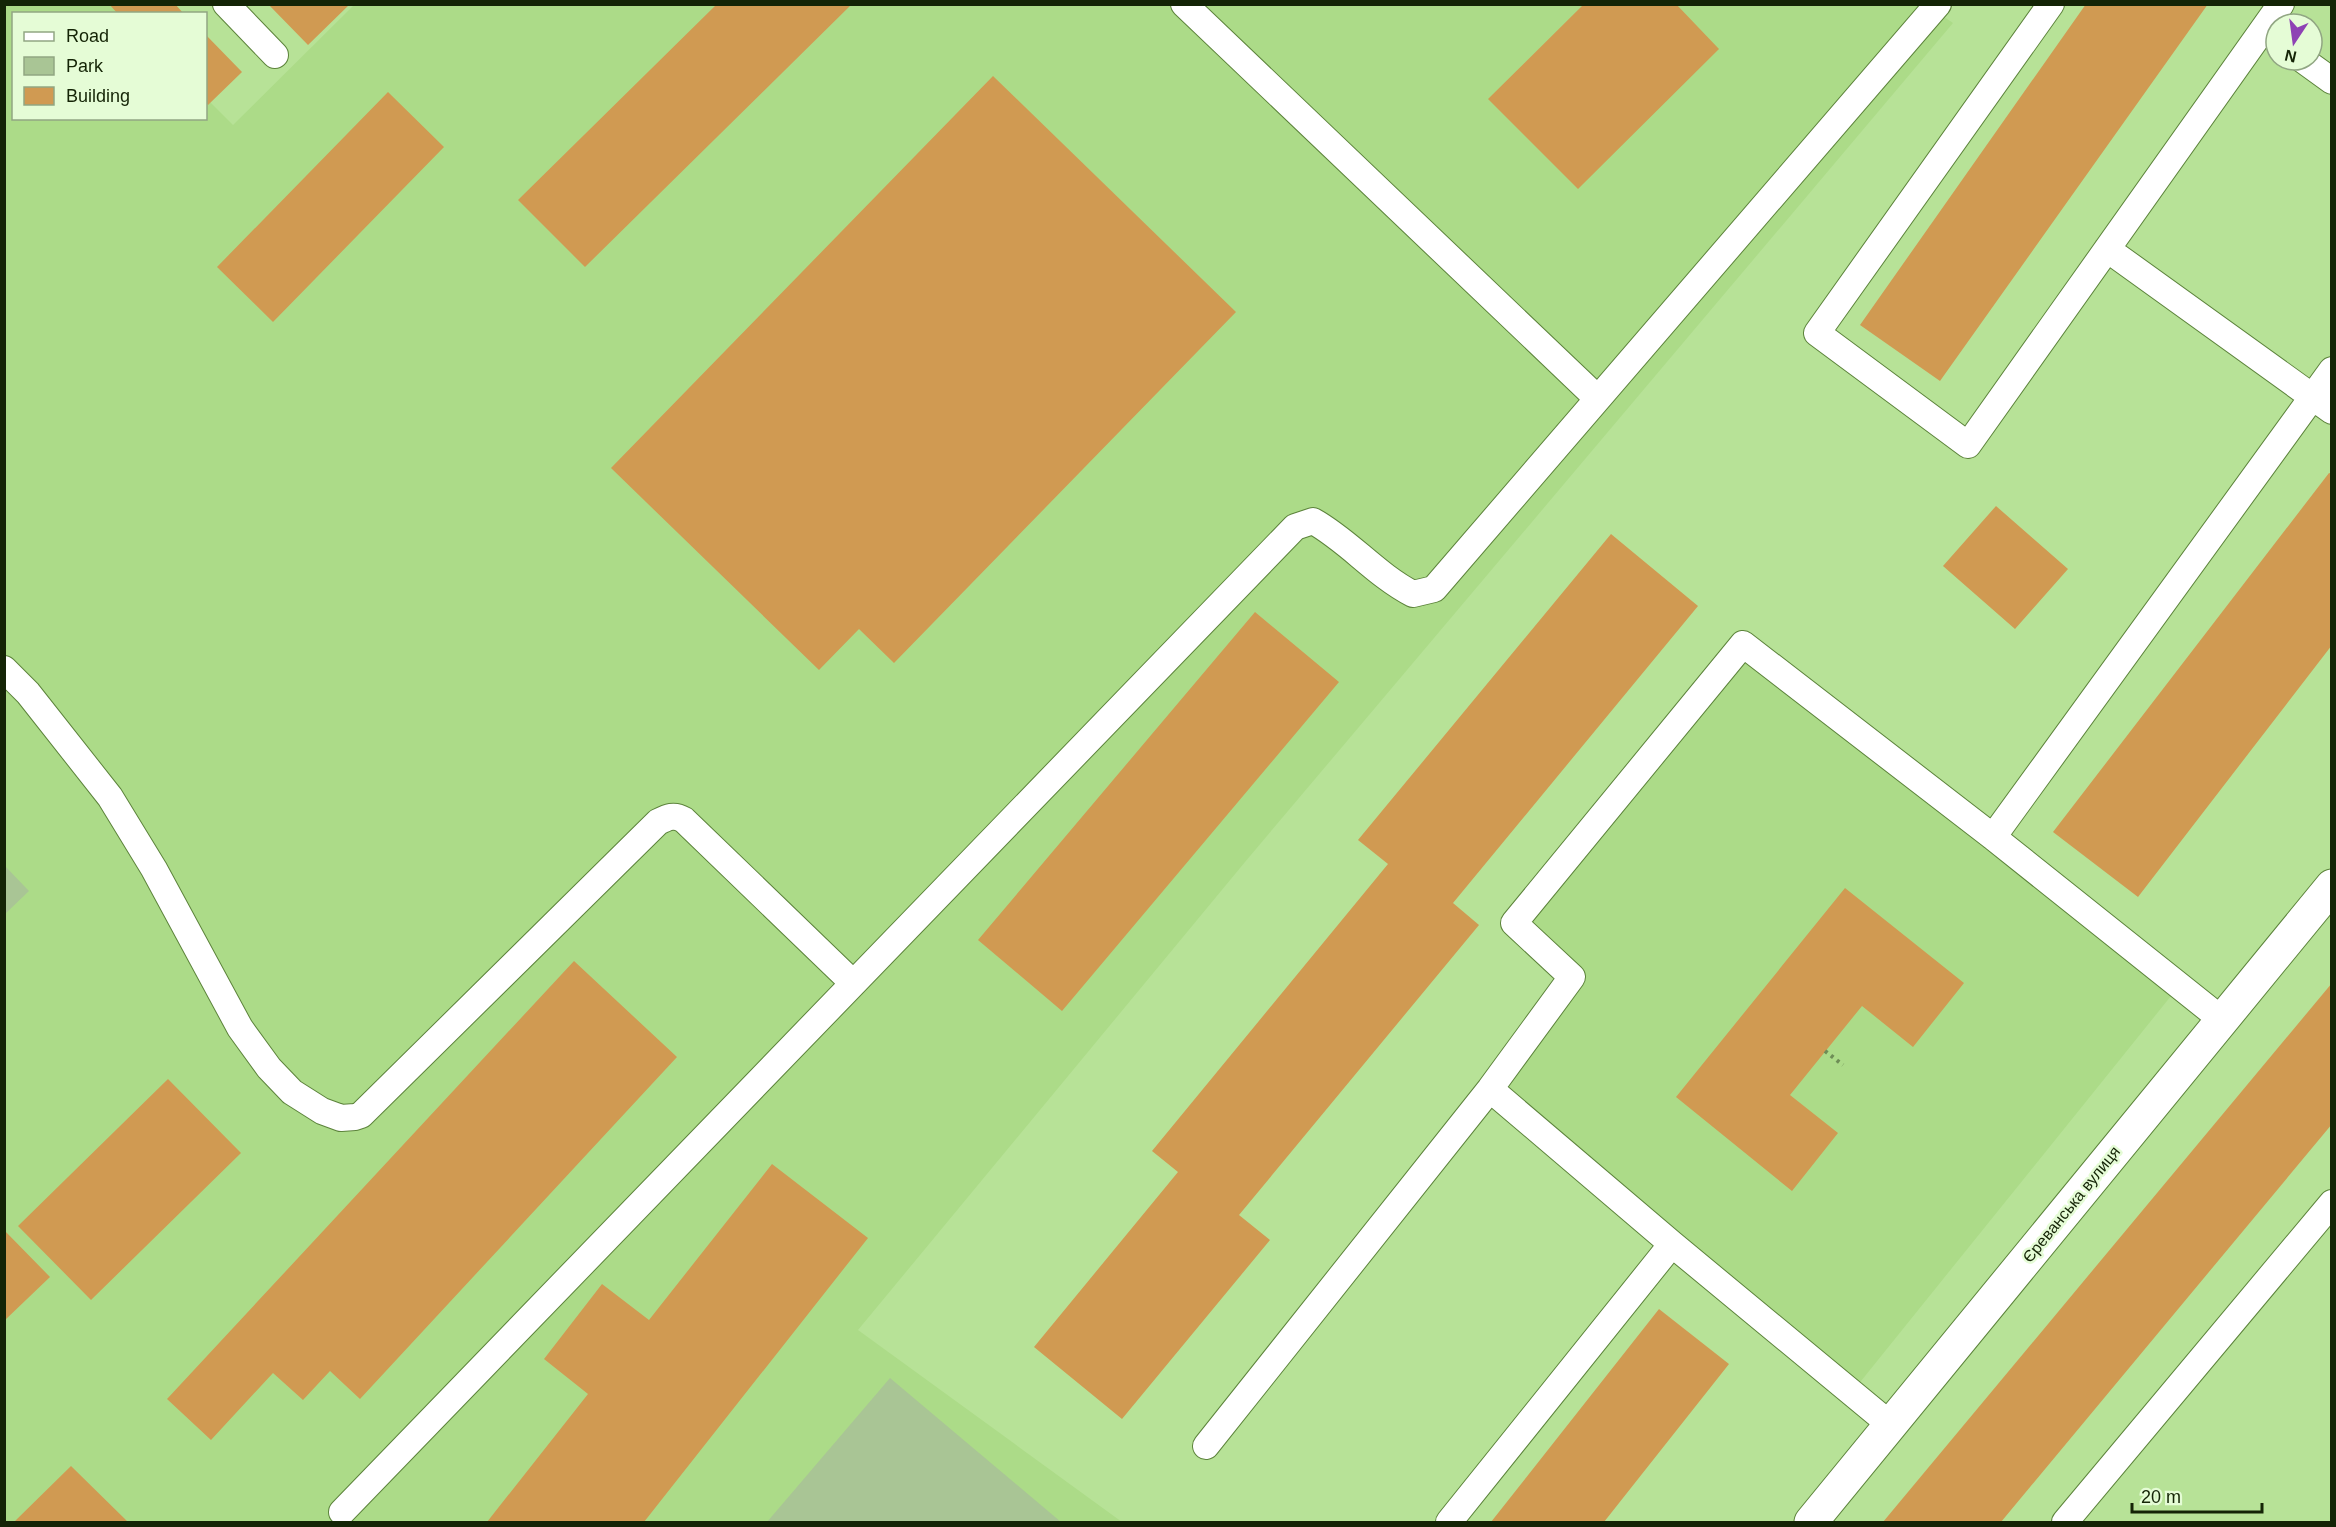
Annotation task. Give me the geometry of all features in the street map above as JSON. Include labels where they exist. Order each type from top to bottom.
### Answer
[{"type":"street","name":"Єреванська вулиця","points":[[1811,1522],[1892,1426],[2331,886]]},
{"type":"lane","points":[[226,4],[275,54]]},
{"type":"lane","points":[[1184,4],[1597,398]]},
{"type":"lane","points":[[342,1512],[1295,527],[1313,521],[1330,530],[1397,585],[1413,594],[1434,589],[1938,4]]},
{"type":"lane","points":[[2051,4],[1817,333],[1968,445],[2108,249],[2264,43]]},
{"type":"lane","points":[[2108,249],[2322,404]]},
{"type":"lane","points":[[1993,837],[2322,404],[2331,370]]},
{"type":"lane","points":[[1206,1446],[1490,1089],[1572,977],[1514,923],[1743,644],[1993,837],[2221,1019]]},
{"type":"lane","points":[[4,669],[28,693],[110,797],[154,869],[240,1028],[269,1068],[292,1092],[322,1111],[341,1118],[355,1118],[361,1115],[658,822],[669,816],[678,816],[684,820],[853,983]]},
{"type":"lane","points":[[1490,1089],[1672,1244],[1892,1426]]},
{"type":"lane","points":[[2065,1522],[2331,1203]]},
{"type":"lane","points":[[1449,1522],[1672,1244]]},
{"type":"path","points":[[1825,1051],[1843,1065]]},
{"type":"shaded area","points":[[1925,4],[1953,23],[1245,862],[858,1330],[1122,1522],[5,1522],[5,5],[114,5],[121,12],[12,12],[12,120],[207,120],[207,99],[233,125],[354,5]]},
{"type":"shaded area","points":[[1744,651],[2175,991],[1857,1386],[1500,1088],[1581,975],[1524,923]]},
{"type":"green space","points":[[5,866],[29,891],[5,914]]},
{"type":"green space","points":[[890,1378],[1061,1522],[767,1522]]},
{"type":"building","points":[[109,4],[175,4],[182,12],[116,12]]},
{"type":"building","points":[[268,4],[350,4],[308,45]]},
{"type":"building","points":[[717,4],[852,4],[585,267],[518,200]]},
{"type":"building","points":[[1584,4],[1676,4],[1719,49],[1578,189],[1488,99]]},
{"type":"building","points":[[2086,4],[2208,4],[1940,381],[1860,325]]},
{"type":"building","points":[[207,36],[242,72],[208,105],[207,104]]},
{"type":"building","points":[[993,76],[1236,312],[894,663],[859,629],[819,670],[611,468]]},
{"type":"building","points":[[388,92],[444,147],[273,322],[217,267]]},
{"type":"building","points":[[2329,473],[2332,474],[2332,645],[2138,897],[2053,832]]},
{"type":"building","points":[[1996,506],[2068,569],[2015,629],[1943,566]]},
{"type":"building","points":[[1611,534],[1698,606],[1453,903],[1479,925],[1239,1215],[1270,1240],[1122,1419],[1034,1347],[1178,1172],[1152,1151],[1388,864],[1358,840]]},
{"type":"building","points":[[1255,612],[1339,682],[1062,1011],[978,940]]},
{"type":"building","points":[[1845,888],[1964,983],[1913,1047],[1862,1006],[1790,1095],[1838,1133],[1792,1191],[1676,1097]]},
{"type":"building","points":[[574,961],[677,1057],[360,1399],[330,1371],[303,1400],[273,1373],[211,1440],[167,1399]]},
{"type":"building","points":[[2332,983],[2332,1124],[2001,1522],[1883,1522]]},
{"type":"building","points":[[168,1079],[241,1153],[91,1300],[18,1226]]},
{"type":"building","points":[[772,1164],[868,1238],[644,1522],[487,1522],[588,1394],[544,1359],[602,1284],[649,1320]]},
{"type":"building","points":[[4,1230],[50,1277],[4,1321]]},
{"type":"building","points":[[1659,1309],[1729,1364],[1604,1522],[1491,1522]]},
{"type":"building","points":[[71,1466],[128,1522],[14,1522]]}]
